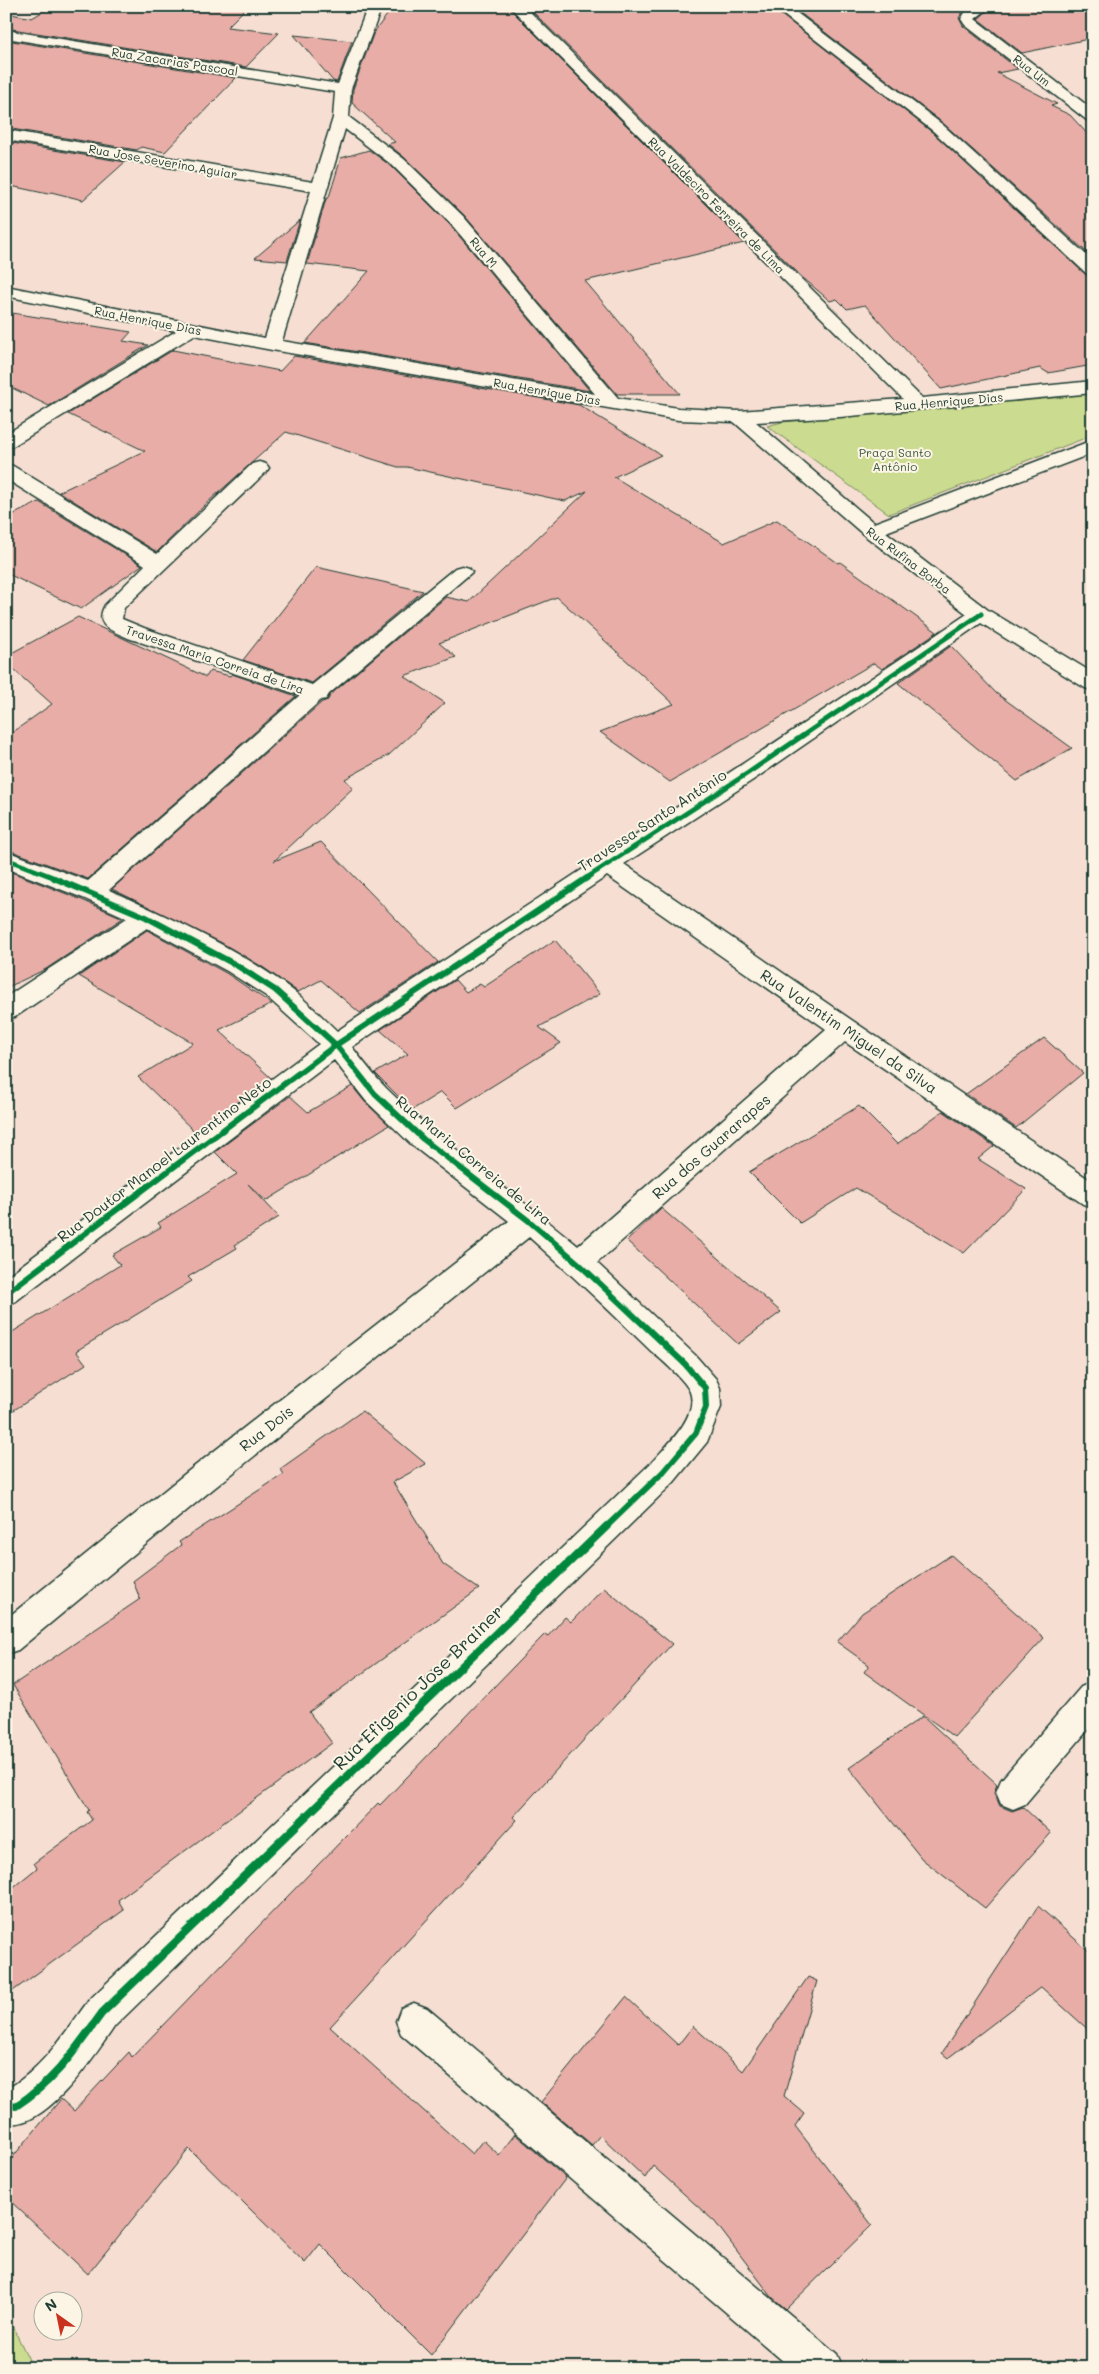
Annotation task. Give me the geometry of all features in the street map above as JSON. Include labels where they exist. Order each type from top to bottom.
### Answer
[{"type":"street","points":[[272,345],[341,118],[343,89],[375,6]]},
{"type":"street","name":"Rua Valdeciro Ferreira de Lima","points":[[516,6],[918,404]]},
{"type":"street","points":[[779,6],[938,128],[1093,270]]},
{"type":"street","name":"Rua Um","points":[[984,6],[971,14],[968,20],[1093,118]]},
{"type":"street","name":"Rua Zacarias Pascoal","points":[[6,34],[343,89]]},
{"type":"street","points":[[1064,95],[1083,92]]},
{"type":"street","name":"Rua M","points":[[341,118],[398,162],[457,220],[612,402]]},
{"type":"street","name":"Rua Jose Severino Aguiar","points":[[6,135],[319,188]]},
{"type":"street","name":"Rua Henrique Dias","points":[[6,292],[272,345],[678,414],[739,417],[918,404],[1093,387]]},
{"type":"street","points":[[6,442],[191,329]]},
{"type":"street","name":"Rua Rufina Borba","points":[[739,417],[871,531],[981,614],[1093,683]]},
{"type":"street","points":[[871,531],[1093,446]]},
{"type":"street","points":[[6,470],[158,564],[259,468]]},
{"type":"street","name":"Travessa Maria Correia de Lira","points":[[158,564],[116,605],[111,613],[112,622],[136,633],[318,694]]},
{"type":"street","points":[[92,892],[181,809],[318,694],[390,630],[462,572]]},
{"type":"street","name":"Travessa Santo Antônio","points":[[336,1045],[607,864],[748,773],[981,614]]},
{"type":"street","name":"Rua Maria Correia de Lira","points":[[6,859],[92,892],[146,917],[236,965],[275,990],[336,1045],[375,1094],[423,1139],[529,1221],[578,1263],[685,1364]]},
{"type":"street","name":"Rua Valentim Miguel da Silva","points":[[607,864],[844,1028],[1093,1196]]},
{"type":"street","points":[[6,1010],[146,917]]},
{"type":"street","name":"Rua dos Guararapes","points":[[578,1263],[844,1028]]},
{"type":"street","name":"Rua Doutor Manoel Laurentino Neto","points":[[6,1292],[336,1045]]},
{"type":"street","name":"Rua Dois","points":[[6,1639],[197,1482],[529,1221]]},
{"type":"street","name":"Rua Efigenio Jose Brainer","points":[[6,2104],[16,2106],[39,2091],[65,2064],[102,2013],[663,1472],[696,1433],[706,1407],[705,1388],[685,1364]]},
{"type":"street","points":[[1012,1792],[1093,1698]]},
{"type":"street","points":[[414,2021],[823,2368]]},
{"type":"green space","name":"Praça Santo Antônio","points":[[1093,392],[1093,435],[889,514],[767,426],[782,422]]},
{"type":"green space","points":[[6,2313],[33,2368],[6,2368]]},
{"type":"building","points":[[52,6],[248,6],[227,27],[279,33],[246,67],[6,28],[6,13],[32,18]]},
{"type":"building","points":[[394,6],[507,6],[744,243],[585,281],[680,394],[617,394],[464,215],[388,144],[395,142],[352,103],[353,89],[374,32]]},
{"type":"building","points":[[527,6],[770,6],[932,132],[1086,275],[1093,277],[1093,365],[1048,373],[1040,368],[941,389],[865,305],[847,309],[837,299],[830,301],[802,277]]},
{"type":"building","points":[[791,6],[970,6],[964,10],[959,18],[963,26],[1018,69],[997,73],[1057,104],[1051,106],[1070,115],[1093,140],[1093,258],[944,124]]},
{"type":"building","points":[[993,6],[1093,6],[1093,38],[1022,53],[978,19]]},
{"type":"building","points":[[294,35],[352,41],[337,82],[333,81]]},
{"type":"building","points":[[6,40],[236,78],[165,152],[141,147],[137,150],[6,128]]},
{"type":"building","points":[[6,142],[125,162],[83,200],[51,192],[48,194],[6,185]]},
{"type":"building","points":[[369,150],[391,166],[450,225],[590,391],[305,343],[369,271],[307,264],[326,199],[329,197],[341,158]]},
{"type":"building","points":[[300,220],[287,261],[255,258]]},
{"type":"building","points":[[6,312],[131,332],[123,341],[148,345],[49,406],[6,385]]},
{"type":"building","points":[[173,350],[280,371],[294,356],[579,405],[661,455],[614,477],[724,543],[777,520],[838,563],[840,562],[937,632],[882,669],[874,663],[670,782],[600,732],[674,704],[557,597],[439,643],[456,657],[404,676],[445,703],[389,755],[345,779],[353,788],[274,861],[321,842],[438,962],[360,1013],[321,980],[298,992],[264,968],[222,943],[112,889],[322,702],[328,700],[330,695],[446,597],[469,602],[587,491],[565,501],[407,467],[398,467],[286,432],[208,502],[157,552],[59,492],[145,451],[68,414]]},
{"type":"building","points":[[39,502],[142,565],[81,609],[6,573],[6,518]]},
{"type":"building","points":[[316,567],[423,591],[312,683],[243,660]]},
{"type":"building","points":[[78,617],[206,677],[210,671],[230,676],[232,674],[296,696],[88,879],[6,849],[6,737],[52,704],[6,663],[6,656]]},
{"type":"building","points":[[951,646],[996,693],[1072,748],[1017,781],[898,683]]},
{"type":"building","points":[[6,870],[123,918],[46,969],[6,988]]},
{"type":"building","points":[[147,930],[226,973],[272,1004],[219,1030],[271,1078],[196,1133],[138,1077],[193,1043],[79,976]]},
{"type":"building","points":[[555,940],[600,994],[539,1027],[561,1043],[457,1108],[441,1092],[412,1110],[375,1073],[408,1054],[380,1030],[455,980],[466,992],[480,984],[484,987]]},
{"type":"building","points":[[1044,1038],[1083,1073],[1016,1128],[966,1094]]},
{"type":"building","points":[[352,1086],[365,1102],[389,1125],[266,1201],[248,1184],[279,1217],[235,1245],[237,1248],[188,1277],[192,1281],[76,1351],[86,1364],[6,1415],[6,1336],[120,1265],[112,1255],[161,1227],[158,1223],[237,1174],[215,1152],[290,1096],[308,1112]]},
{"type":"building","points":[[859,1106],[897,1144],[943,1111],[994,1146],[978,1159],[1026,1189],[964,1253],[856,1188],[800,1223],[749,1172]]},
{"type":"building","points":[[661,1208],[781,1312],[738,1344],[627,1241]]},
{"type":"building","points":[[362,1411],[426,1464],[393,1482],[443,1564],[479,1589],[309,1712],[332,1743],[118,1900],[124,1910],[6,1996],[6,1893],[37,1868],[34,1863],[92,1820],[87,1812],[89,1810],[13,1685],[140,1599],[133,1581],[181,1545],[179,1542],[284,1474],[280,1469]]},
{"type":"building","points":[[951,1555],[1044,1638],[954,1737],[864,1672],[869,1665],[837,1642],[862,1613]]},
{"type":"building","points":[[604,1588],[672,1644],[513,1817],[517,1820],[330,2027],[472,2154],[483,2140],[499,2155],[515,2134],[566,2178],[431,2355],[320,2244],[305,2263],[189,2149],[88,2274],[6,2197],[6,2165],[61,2099],[74,2111],[129,2052],[132,2057],[545,1634],[548,1636],[565,1617],[571,1622]]},
{"type":"building","points":[[923,1716],[997,1784],[994,1793],[1000,1806],[1012,1811],[1023,1807],[1051,1833],[985,1908],[922,1859],[849,1768]]},
{"type":"building","points":[[1038,1906],[1093,1955],[1093,2034],[1041,1987],[948,2058],[942,2053]]},
{"type":"building","points":[[808,1977],[817,1981],[784,2096],[804,2113],[795,2126],[872,2225],[786,2309],[772,2297],[715,2222],[653,2166],[645,2178],[600,2135],[592,2145],[541,2102],[626,1997],[678,2045],[693,2026],[743,2071]]},
{"type":"cycle path","points":[[6,1293],[336,1045],[607,864],[748,773],[981,614]]},
{"type":"cycle path","points":[[6,859],[92,892],[146,917],[236,965],[275,990],[336,1045],[375,1094],[423,1139],[529,1221],[578,1263],[685,1364],[705,1388],[706,1407],[696,1433],[663,1472],[102,2013],[65,2064],[39,2091],[16,2106],[6,2104]]}]
